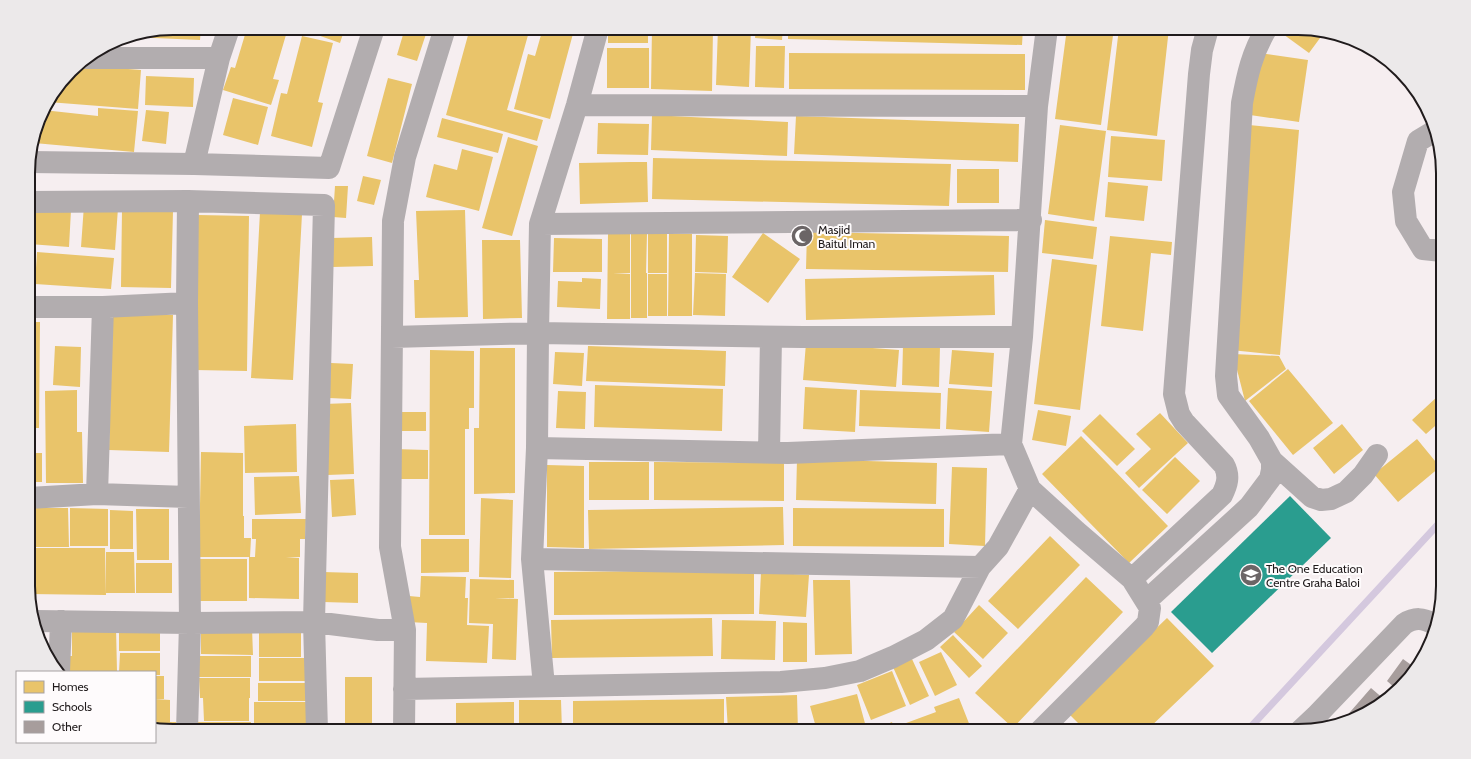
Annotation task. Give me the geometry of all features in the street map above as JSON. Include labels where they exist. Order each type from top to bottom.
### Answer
[{"type":"street","points":[[194,164],[226,35]]},
{"type":"street","points":[[35,162],[194,164],[329,168],[372,35]]},
{"type":"street","points":[[404,724],[405,630],[390,547],[393,221],[405,157],[444,35]]},
{"type":"street","points":[[544,686],[532,559],[537,448],[540,224],[577,105],[596,35]]},
{"type":"street","points":[[1045,35],[1038,106],[1022,337],[1010,444],[1030,489],[1132,579],[1150,608],[1148,622],[1144,627],[1047,724]]},
{"type":"street","points":[[1132,579],[1222,495],[1227,481],[1227,470],[1184,422],[1179,414],[1174,394],[1199,74],[1202,50],[1206,35]]},
{"type":"street","points":[[1262,35],[1258,42],[1250,63],[1242,103],[1226,376],[1228,395],[1259,438],[1272,460],[1308,494],[1321,500],[1331,499],[1346,492],[1363,475],[1377,454]]},
{"type":"street","points":[[96,58],[219,58]]},
{"type":"street","points":[[577,105],[1038,106]]},
{"type":"street","points":[[1430,134],[1418,141],[1403,192],[1406,221],[1422,249],[1436,250]]},
{"type":"street","points":[[35,202],[188,201],[324,205],[314,622],[317,724]]},
{"type":"street","points":[[187,724],[190,623],[187,303],[188,201]]},
{"type":"street","points":[[540,224],[1031,220]]},
{"type":"street","points":[[35,307],[103,307],[187,303]]},
{"type":"street","points":[[97,494],[103,307]]},
{"type":"street","points":[[392,337],[538,333],[771,337],[1022,337]]},
{"type":"street","points":[[769,452],[771,337]]},
{"type":"street","points":[[537,448],[788,453],[1010,444]]},
{"type":"street","points":[[1146,601],[1249,507],[1270,479],[1272,460]]},
{"type":"street","points":[[404,689],[781,682],[825,678],[860,671],[893,657],[926,640],[953,619],[980,567],[998,546],[1030,489]]},
{"type":"street","points":[[35,498],[97,494],[188,497]]},
{"type":"street","points":[[532,559],[980,567]]},
{"type":"street","points":[[1320,720],[1404,624],[1417,618],[1431,622]]},
{"type":"street","points":[[40,621],[190,623],[314,622],[378,630],[405,630]]},
{"type":"street","points":[[59,664],[61,621]]},
{"type":"building: Homes","points":[[173,35],[200,35],[200,40],[147,38]]},
{"type":"building: Homes","points":[[245,35],[286,35],[273,79],[279,80],[271,105],[223,90],[231,67],[235,68]]},
{"type":"building: Homes","points":[[318,35],[343,35],[340,43]]},
{"type":"building: Homes","points":[[403,35],[426,35],[417,61],[397,55]]},
{"type":"building: Homes","points":[[468,35],[528,35],[507,110],[543,120],[537,141],[446,115]]},
{"type":"building: Homes","points":[[541,35],[573,35],[550,119],[514,109],[528,54],[535,56]]},
{"type":"building: Homes","points":[[608,35],[648,35],[648,43],[608,43]]},
{"type":"building: Homes","points":[[652,35],[713,35],[712,91],[651,89]]},
{"type":"building: Homes","points":[[718,35],[751,35],[749,87],[716,85]]},
{"type":"building: Homes","points":[[755,35],[782,35],[782,40],[755,38]]},
{"type":"building: Homes","points":[[788,35],[1023,35],[1022,45],[788,39]]},
{"type":"building: Homes","points":[[1066,35],[1113,35],[1101,125],[1055,119]]},
{"type":"building: Homes","points":[[1118,35],[1168,35],[1157,136],[1107,130]]},
{"type":"building: Homes","points":[[1284,35],[1321,37],[1309,53]]},
{"type":"building: Homes","points":[[302,36],[333,43],[318,102],[323,103],[312,147],[271,136],[281,93],[287,94]]},
{"type":"building: Homes","points":[[756,46],[785,46],[784,88],[755,87]]},
{"type":"building: Homes","points":[[607,48],[649,48],[649,88],[607,88]]},
{"type":"building: Homes","points":[[789,53],[1025,54],[1025,90],[789,89]]},
{"type":"building: Homes","points":[[1259,53],[1308,60],[1299,122],[1250,115]]},
{"type":"building: Homes","points":[[86,66],[141,70],[138,109],[54,102],[75,75]]},
{"type":"building: Homes","points":[[146,76],[194,78],[193,107],[145,105]]},
{"type":"building: Homes","points":[[388,78],[412,84],[392,163],[367,156]]},
{"type":"building: Homes","points":[[233,98],[268,107],[258,145],[223,135]]},
{"type":"building: Homes","points":[[98,108],[138,111],[134,152],[39,143],[45,120],[50,111],[98,116]]},
{"type":"building: Homes","points":[[146,110],[169,112],[166,144],[142,141]]},
{"type":"building: Homes","points":[[652,115],[788,122],[787,156],[651,150]]},
{"type":"building: Homes","points":[[796,116],[1019,124],[1018,162],[794,154]]},
{"type":"building: Homes","points":[[442,118],[503,134],[498,153],[437,137]]},
{"type":"building: Homes","points":[[598,123],[649,124],[648,155],[597,154]]},
{"type":"building: Homes","points":[[1060,125],[1106,131],[1094,221],[1048,214]]},
{"type":"building: Homes","points":[[1249,125],[1299,130],[1280,355],[1231,350]]},
{"type":"building: Homes","points":[[1111,136],[1165,140],[1162,181],[1108,177]]},
{"type":"building: Homes","points":[[508,137],[538,146],[512,236],[482,228]]},
{"type":"building: Homes","points":[[462,149],[493,157],[479,211],[426,197],[434,164],[457,170]]},
{"type":"building: Homes","points":[[653,158],[951,164],[949,206],[652,199]]},
{"type":"building: Homes","points":[[647,162],[648,202],[580,204],[579,163]]},
{"type":"building: Homes","points":[[957,169],[999,169],[999,203],[957,203]]},
{"type":"building: Homes","points":[[363,176],[381,180],[374,205],[357,201]]},
{"type":"building: Homes","points":[[1108,182],[1148,186],[1144,221],[1105,217]]},
{"type":"building: Homes","points":[[335,186],[348,186],[346,218],[333,217]]},
{"type":"building: Homes","points":[[84,205],[118,208],[115,250],[81,247]]},
{"type":"building: Homes","points":[[35,208],[71,210],[69,247],[35,244]]},
{"type":"building: Homes","points":[[122,210],[173,211],[171,288],[121,287]]},
{"type":"building: Homes","points":[[465,210],[468,317],[415,318],[414,280],[419,280],[416,211]]},
{"type":"building: Homes","points":[[260,212],[302,214],[293,380],[251,378]]},
{"type":"building: Homes","points":[[198,215],[249,216],[247,371],[195,370]]},
{"type":"building: Homes","points":[[1045,220],[1097,227],[1093,259],[1042,253]]},
{"type":"building: Homes","points":[[807,232],[1009,236],[1008,272],[806,269]]},
{"type":"building: Homes","points":[[608,233],[630,234],[630,273],[613,273],[630,274],[630,319],[607,319]]},
{"type":"building: Homes","points":[[763,233],[800,259],[768,303],[732,277]]},
{"type":"building: Homes","points":[[631,234],[647,234],[646,273],[631,273]]},
{"type":"building: Homes","points":[[648,234],[667,234],[667,273],[648,273]]},
{"type":"building: Homes","points":[[669,234],[692,234],[692,316],[668,316]]},
{"type":"building: Homes","points":[[696,235],[728,236],[727,273],[695,272]]},
{"type":"building: Homes","points":[[1110,236],[1172,242],[1171,255],[1151,253],[1143,331],[1101,326]]},
{"type":"building: Homes","points":[[372,237],[373,266],[332,267],[331,238]]},
{"type":"building: Homes","points":[[554,238],[602,239],[602,272],[553,272]]},
{"type":"building: Homes","points":[[482,240],[520,240],[522,318],[483,319]]},
{"type":"building: Homes","points":[[37,252],[114,258],[111,289],[35,284]]},
{"type":"building: Homes","points":[[1052,259],[1097,265],[1080,410],[1034,404]]},
{"type":"building: Homes","points":[[631,273],[647,273],[647,318],[631,318]]},
{"type":"building: Homes","points":[[695,273],[726,274],[725,316],[693,315]]},
{"type":"building: Homes","points":[[648,274],[667,274],[667,316],[648,316]]},
{"type":"building: Homes","points":[[994,275],[995,315],[806,320],[805,279]]},
{"type":"building: Homes","points":[[582,278],[601,279],[600,309],[557,307],[558,281],[582,282]]},
{"type":"building: Homes","points":[[113,314],[173,315],[169,452],[109,450]]},
{"type":"building: Homes","points":[[35,322],[40,322],[39,428],[35,428]]},
{"type":"building: Homes","points":[[806,343],[899,350],[896,387],[803,380]]},
{"type":"building: Homes","points":[[903,345],[940,346],[939,387],[902,385]]},
{"type":"building: Homes","points":[[55,346],[81,347],[80,387],[53,385]]},
{"type":"building: Homes","points":[[588,346],[726,351],[725,386],[586,381]]},
{"type":"building: Homes","points":[[480,348],[515,348],[515,493],[474,494],[474,428],[479,428]]},
{"type":"building: Homes","points":[[430,350],[474,351],[474,408],[469,408],[469,429],[465,429],[465,535],[429,535]]},
{"type":"building: Homes","points":[[952,350],[994,353],[992,387],[949,384]]},
{"type":"building: Homes","points":[[555,352],[584,353],[582,386],[553,384]]},
{"type":"building: Homes","points":[[1233,354],[1279,356],[1286,369],[1245,401]]},
{"type":"building: Homes","points":[[331,363],[353,364],[351,399],[329,398]]},
{"type":"building: Homes","points":[[1288,369],[1333,423],[1293,455],[1249,401]]},
{"type":"building: Homes","points":[[595,385],[723,389],[722,431],[594,427]]},
{"type":"building: Homes","points":[[805,387],[857,390],[855,432],[803,429]]},
{"type":"building: Homes","points":[[948,388],[992,391],[989,432],[946,429]]},
{"type":"building: Homes","points":[[77,390],[77,432],[82,432],[83,483],[46,483],[45,391]]},
{"type":"building: Homes","points":[[860,390],[941,393],[940,429],[859,426]]},
{"type":"building: Homes","points":[[558,391],[586,392],[585,429],[556,428]]},
{"type":"building: Homes","points":[[1436,398],[1436,425],[1426,434],[1412,420]]},
{"type":"building: Homes","points":[[351,403],[354,474],[327,475],[324,404]]},
{"type":"building: Homes","points":[[1038,410],[1071,416],[1066,446],[1032,440]]},
{"type":"building: Homes","points":[[402,412],[426,412],[426,431],[401,431]]},
{"type":"building: Homes","points":[[1160,413],[1188,443],[1139,488],[1125,473],[1151,449],[1136,434]]},
{"type":"building: Homes","points":[[1100,414],[1135,449],[1117,466],[1082,431]]},
{"type":"building: Homes","points":[[296,424],[297,472],[245,473],[244,426]]},
{"type":"building: Homes","points":[[1342,424],[1363,450],[1334,474],[1313,448]]},
{"type":"building: Homes","points":[[1081,436],[1168,526],[1129,563],[1042,474]]},
{"type":"building: Homes","points":[[1417,439],[1436,462],[1436,470],[1398,502],[1374,474]]},
{"type":"building: Homes","points":[[394,449],[428,450],[428,479],[394,479]]},
{"type":"building: Homes","points":[[201,452],[243,453],[244,538],[251,538],[250,557],[199,557]]},
{"type":"building: Homes","points":[[35,453],[42,453],[42,482],[35,482]]},
{"type":"building: Homes","points":[[1175,457],[1200,481],[1167,514],[1142,490]]},
{"type":"building: Homes","points":[[797,459],[937,463],[936,504],[796,500]]},
{"type":"building: Homes","points":[[589,462],[649,462],[649,500],[589,500]]},
{"type":"building: Homes","points":[[654,462],[784,463],[784,501],[654,500]]},
{"type":"building: Homes","points":[[547,465],[584,466],[584,548],[547,547]]},
{"type":"building: Homes","points":[[952,467],[987,468],[985,546],[949,544]]},
{"type":"building: Homes","points":[[299,476],[301,513],[255,515],[254,477]]},
{"type":"building: Homes","points":[[354,479],[356,515],[332,517],[330,480]]},
{"type":"building: Homes","points":[[481,498],[513,500],[511,578],[479,577]]},
{"type":"building: Homes","points":[[783,507],[784,545],[589,549],[588,510]]},
{"type":"building: Homes","points":[[35,508],[68,508],[69,547],[35,547]]},
{"type":"building: Homes","points":[[70,508],[108,509],[108,546],[70,546]]},
{"type":"building: Homes","points":[[793,508],[944,509],[944,547],[793,546]]},
{"type":"building: Homes","points":[[136,509],[169,509],[169,560],[137,560]]},
{"type":"building: Homes","points":[[110,510],[133,511],[133,549],[110,549]]},
{"type":"building: Homes","points":[[252,519],[306,519],[305,539],[300,539],[300,557],[286,557],[299,558],[299,599],[249,598],[249,557],[255,557],[256,539],[252,539]]},
{"type":"building: Homes","points":[[1050,536],[1080,565],[1018,629],[988,601]]},
{"type":"building: Homes","points":[[421,539],[469,539],[469,572],[421,573]]},
{"type":"building: Homes","points":[[35,548],[105,548],[106,595],[35,594]]},
{"type":"building: Homes","points":[[106,552],[134,552],[135,593],[106,593]]},
{"type":"building: Homes","points":[[198,559],[247,559],[247,601],[198,601]]},
{"type":"building: Homes","points":[[136,563],[172,563],[172,593],[136,593]]},
{"type":"building: Homes","points":[[754,570],[754,614],[554,615],[554,572]]},
{"type":"building: Homes","points":[[323,572],[358,573],[358,603],[323,602]]},
{"type":"building: Homes","points":[[761,572],[809,575],[806,617],[759,614]]},
{"type":"building: Homes","points":[[421,576],[466,577],[465,598],[468,598],[467,625],[489,626],[487,663],[426,661],[427,623],[408,622],[409,596],[420,597]]},
{"type":"building: Homes","points":[[1086,577],[1123,612],[1017,724],[1009,724],[975,693]]},
{"type":"building: Homes","points":[[470,579],[514,580],[514,598],[495,598],[518,599],[516,660],[492,659],[493,624],[469,623]]},
{"type":"building: Homes","points":[[813,580],[850,580],[852,654],[815,655]]},
{"type":"building: Homes","points":[[979,605],[1008,633],[983,659],[954,632]]},
{"type":"building: Homes","points":[[712,618],[713,656],[552,658],[551,620]]},
{"type":"building: Homes","points":[[1167,618],[1214,666],[1153,724],[1079,724],[1068,713]]},
{"type":"building: Homes","points":[[722,620],[776,621],[775,660],[721,659]]},
{"type":"building: Homes","points":[[783,622],[807,623],[807,662],[783,662]]},
{"type":"building: Homes","points":[[72,627],[116,627],[117,671],[70,671],[70,656],[72,656]]},
{"type":"building: Homes","points":[[119,628],[160,628],[160,651],[119,651]]},
{"type":"building: Homes","points":[[201,628],[252,628],[253,655],[201,654]]},
{"type":"building: Homes","points":[[259,631],[301,631],[301,657],[259,657]]},
{"type":"building: Homes","points":[[953,635],[982,666],[969,678],[940,647]]},
{"type":"building: Homes","points":[[941,652],[957,685],[935,696],[919,662]]},
{"type":"building: Homes","points":[[120,653],[160,653],[160,675],[156,675],[156,671],[119,671]]},
{"type":"building: Homes","points":[[199,656],[251,656],[251,677],[199,677]]},
{"type":"building: Homes","points":[[259,658],[307,658],[307,681],[259,681]]},
{"type":"building: Homes","points":[[912,659],[929,696],[910,705],[893,667]]},
{"type":"building: Homes","points":[[892,671],[906,706],[871,720],[857,685]]},
{"type":"building: Homes","points":[[156,676],[164,676],[164,699],[156,699]]},
{"type":"building: Homes","points":[[345,677],[372,677],[372,724],[345,724]]},
{"type":"building: Homes","points":[[199,678],[250,678],[250,698],[200,698]]},
{"type":"building: Homes","points":[[258,683],[312,683],[312,701],[258,701]]},
{"type":"building: Homes","points":[[857,694],[865,724],[815,724],[810,706]]},
{"type":"building: Homes","points":[[797,695],[798,724],[728,724],[726,697]]},
{"type":"building: Homes","points":[[203,698],[249,698],[249,721],[204,721]]},
{"type":"building: Homes","points":[[959,698],[969,724],[903,724],[936,712],[934,707]]},
{"type":"building: Homes","points":[[156,699],[170,700],[170,722],[176,722],[176,724],[156,723]]},
{"type":"building: Homes","points":[[724,699],[724,724],[573,724],[573,701]]},
{"type":"building: Homes","points":[[519,700],[561,700],[562,724],[519,724]]},
{"type":"building: Homes","points":[[254,702],[306,702],[306,724],[254,724]]},
{"type":"building: Homes","points":[[514,702],[514,724],[456,724],[456,703]]},
{"type":"building: Homes","points":[[196,722],[251,722],[251,724],[196,724]]},
{"type":"building: Schools","name":"The One Education Centre Graha Baloi","points":[[1290,496],[1331,538],[1212,653],[1171,612]]},
{"type":"building: Other","points":[[1403,659],[1411,665],[1393,686],[1387,681]]},
{"type":"building: Other","points":[[1371,688],[1381,696],[1359,710],[1348,715]]},
{"type":"waterway","points":[[1253,724],[1436,527]]},
{"type":"place","name":"Masjid Baitul Iman","points":[[802,236]]},
{"type":"place","name":"The One Education Centre Graha Baloi","points":[[1251,575]]}]
